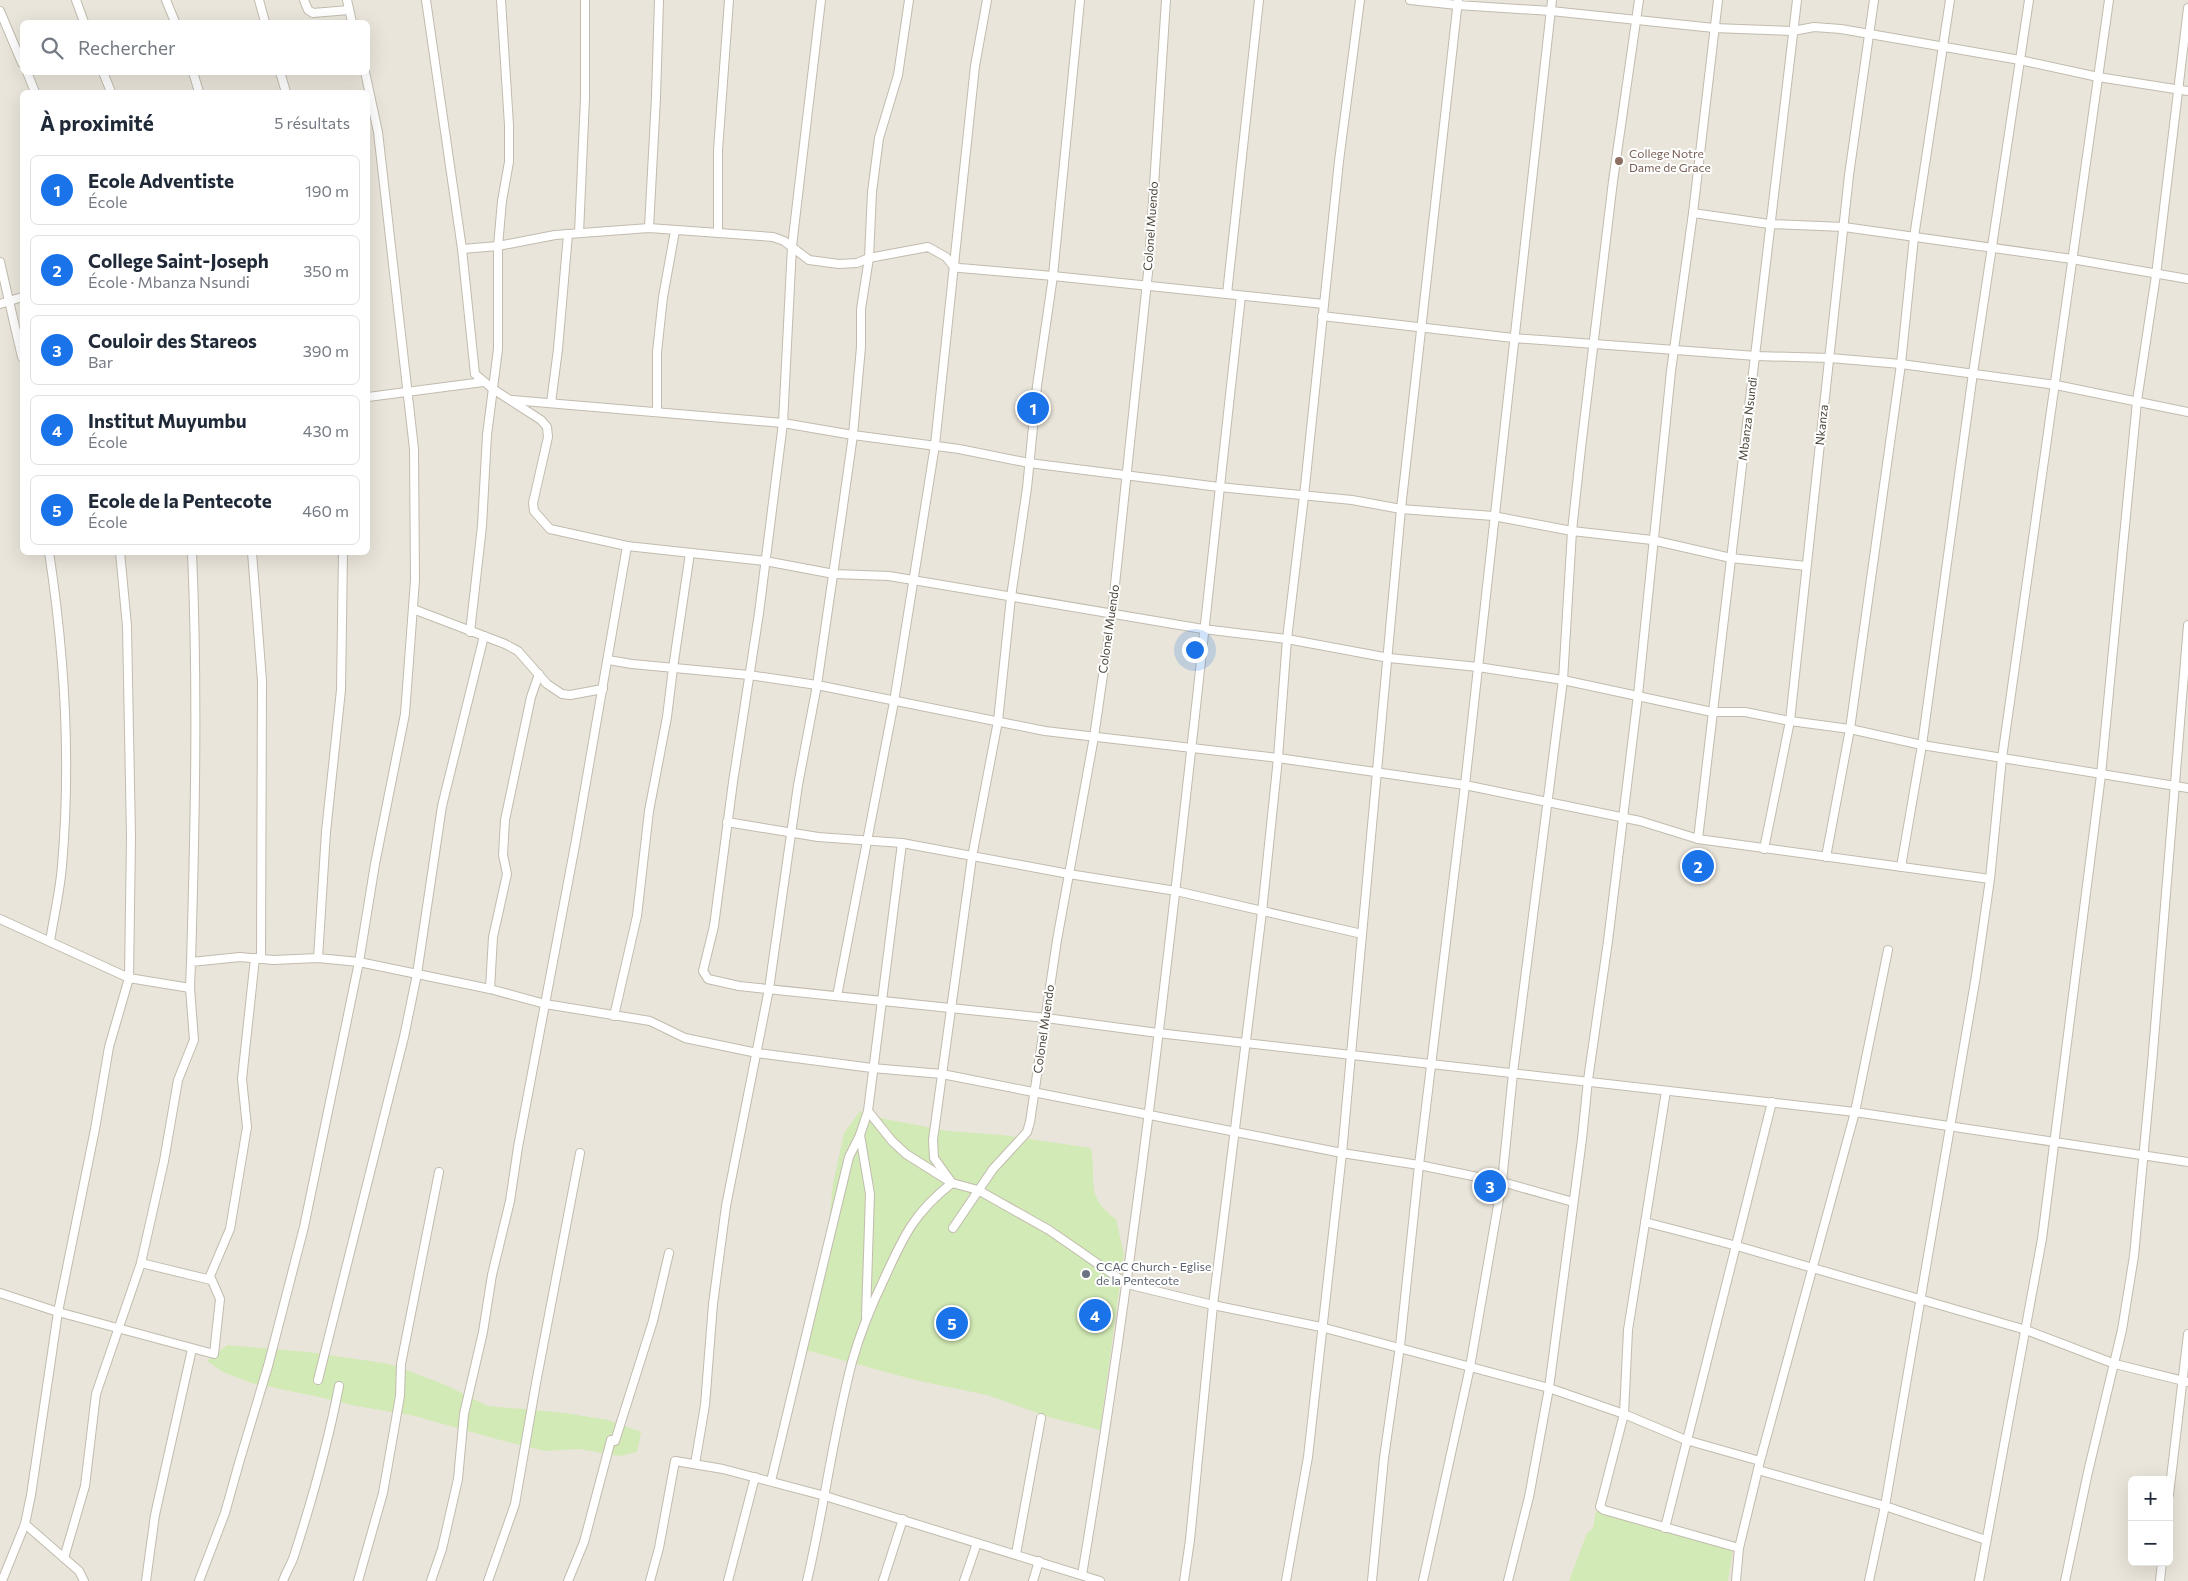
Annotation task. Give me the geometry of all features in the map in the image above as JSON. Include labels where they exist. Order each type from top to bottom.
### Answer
[{"type":"street","points":[[76,0],[83,20]]},
{"type":"street","points":[[166,0],[174,20]]},
{"type":"street","points":[[259,0],[265,20]]},
{"type":"street","points":[[304,0],[308,10],[313,13],[349,10]]},
{"type":"street","points":[[347,0],[352,20]]},
{"type":"street","points":[[426,0],[462,248],[475,374],[493,389],[541,420],[547,427],[548,437],[533,502],[534,511],[550,529],[627,546],[765,561],[834,574],[865,574],[913,579],[1203,629],[1287,639],[1388,658],[1478,667],[1563,680],[1712,712],[1745,712],[1790,721],[1850,729],[1922,745],[2188,788]]},
{"type":"street","points":[[470,632],[482,526],[484,474],[498,349],[498,246],[502,201],[509,162],[509,125],[501,0]]},
{"type":"street","points":[[579,233],[585,98],[586,0]]},
{"type":"street","points":[[649,228],[659,0]]},
{"type":"street","points":[[718,233],[718,150],[730,0]]},
{"type":"street","points":[[821,0],[792,246],[783,423],[714,926],[703,971],[708,979],[739,986],[1046,1018],[1158,1033],[1588,1080],[1666,1092],[1855,1112],[2188,1162]]},
{"type":"street","points":[[695,1464],[705,1405],[713,1304],[726,1206],[769,989],[791,833],[834,574],[853,435],[861,309],[869,258],[872,192],[879,138],[898,75],[909,0]]},
{"type":"street","points":[[837,996],[894,702],[935,445],[974,66],[987,0]]},
{"type":"street","points":[[952,1182],[934,1158],[933,1151],[950,1008],[972,857],[998,721],[1011,597],[1042,348],[1053,276],[1080,0]]},
{"type":"street","name":"Colonel Muendo","points":[[953,1228],[978,1190],[1012,1146],[1027,1132],[1035,1092],[1069,874],[1094,738],[1112,613],[1147,286],[1166,0]]},
{"type":"street","points":[[1227,294],[1259,0]]},
{"type":"street","points":[[1184,1581],[1190,1540],[1213,1305],[1262,912],[1278,758],[1287,639],[1339,161],[1360,0]]},
{"type":"street","points":[[1410,0],[1551,10],[1714,28],[1793,31],[1814,28],[1870,34],[2020,60],[2098,77],[2188,91]]},
{"type":"street","points":[[1372,1581],[1384,1458],[1400,1346],[1552,0]]},
{"type":"street","points":[[1423,1581],[1470,1367],[1502,1182],[1513,1073],[1563,680],[1572,531],[1614,171],[1639,0]]},
{"type":"street","points":[[1508,1581],[1529,1497],[1549,1388],[1582,1140],[1588,1080],[1608,941],[1638,695],[1652,540],[1718,0]]},
{"type":"street","name":"Mbanza Nsundi","points":[[1698,838],[1756,356],[1769,224],[1797,0]]},
{"type":"street","name":"Nkanza","points":[[1764,849],[1790,721],[1849,175],[1874,0]]},
{"type":"street","points":[[1826,857],[1850,729],[1901,364],[1914,237],[1950,0]]},
{"type":"street","points":[[1901,868],[1922,745],[1973,373],[2029,0]]},
{"type":"street","points":[[1869,1581],[1885,1506],[1976,976],[1990,879],[2002,758],[2109,0]]},
{"type":"street","points":[[1286,1581],[1308,1457],[1321,1327],[1342,1153],[1401,509],[1458,3]]},
{"type":"street","points":[[1979,1581],[2042,1239],[2101,775],[2137,401],[2156,275],[2188,8]]},
{"type":"street","points":[[0,11],[20,58]]},
{"type":"street","points":[[27,75],[34,90]]},
{"type":"street","points":[[104,75],[110,90]]},
{"type":"street","points":[[194,75],[198,90]]},
{"type":"street","points":[[281,75],[285,90]]},
{"type":"street","points":[[366,75],[369,90]]},
{"type":"street","points":[[199,1581],[225,1513],[268,1366],[304,1227],[359,962],[375,864],[405,714],[413,610],[414,449],[378,132],[370,95]]},
{"type":"street","points":[[1693,213],[1769,224],[1844,227],[2072,259],[2188,279]]},
{"type":"street","points":[[462,248],[498,246],[568,234],[649,228],[773,237],[792,246],[814,262],[857,263],[869,258],[928,247],[946,257],[954,267],[1324,304]]},
{"type":"street","points":[[657,412],[657,352],[663,297],[675,231]]},
{"type":"street","points":[[551,404],[568,234]]},
{"type":"street","points":[[0,262],[20,348]]},
{"type":"street","points":[[1082,1575],[1110,1409],[1149,1114],[1176,891],[1203,629],[1241,296]]},
{"type":"street","points":[[0,304],[20,297]]},
{"type":"street","points":[[1322,316],[1513,338],[1756,356],[1830,358],[1901,364],[2056,385],[2188,412]]},
{"type":"street","points":[[370,396],[483,382]]},
{"type":"street","points":[[510,400],[783,423],[853,435],[935,445],[1029,463],[1128,476],[1352,500],[1401,509],[1493,516],[1572,531],[1652,540],[1731,558],[1806,566]]},
{"type":"street","points":[[431,1581],[442,1550],[458,1478],[464,1414],[484,1326],[492,1275],[510,1201],[518,1147],[546,1004],[627,546]]},
{"type":"street","points":[[614,1016],[637,916],[649,810],[667,717],[672,668],[690,553]]},
{"type":"street","points":[[50,555],[63,661],[66,814],[62,868],[50,941]]},
{"type":"street","points":[[2,1581],[25,1524],[58,1312],[96,1129],[109,1047],[129,978],[131,837],[127,626],[120,555]]},
{"type":"street","points":[[64,1558],[85,1486],[96,1394],[141,1263],[164,1161],[178,1080],[195,1035],[190,988],[196,746],[192,555]]},
{"type":"street","points":[[0,1293],[58,1312],[214,1354],[220,1298],[211,1280],[211,1273],[230,1228],[247,1127],[242,1079],[258,958],[262,681],[252,555]]},
{"type":"street","points":[[318,958],[326,832],[341,690],[343,555]]},
{"type":"street","points":[[413,610],[484,636],[518,651],[548,684],[562,694],[570,695],[603,689]]},
{"type":"street","points":[[2066,1581],[2088,1472],[2115,1364],[2134,1256],[2188,625]]},
{"type":"street","points":[[318,1380],[404,1037],[417,974],[442,806],[484,636]]},
{"type":"street","points":[[608,660],[749,675],[817,685],[1045,731],[1278,758],[1464,785],[1547,800],[1622,819],[1640,821],[1698,838],[1764,849],[1990,879]]},
{"type":"street","points":[[490,989],[493,936],[507,874],[503,855],[505,820],[531,697],[539,674]]},
{"type":"street","points":[[727,822],[791,833],[902,843],[1069,874],[1176,891],[1362,934]]},
{"type":"street","points":[[771,1481],[850,1157],[868,1111],[902,843]]},
{"type":"street","points":[[0,919],[129,978],[190,988]]},
{"type":"street","points":[[1736,1581],[1739,1548],[1760,1461],[1855,1112],[1888,950]]},
{"type":"street","points":[[191,962],[229,957],[283,960],[318,958],[359,962],[490,989],[546,1004],[650,1021],[685,1038],[757,1053],[872,1068],[942,1074],[1342,1153],[1419,1165],[1502,1182],[1573,1202]]},
{"type":"street","points":[[1666,1092],[1628,1330],[1624,1414],[1600,1507],[1601,1509],[1665,1528],[1739,1548]]},
{"type":"street","points":[[1665,1528],[1772,1102]]},
{"type":"street","points":[[868,1111],[892,1142],[906,1154],[952,1182],[978,1190],[1049,1230],[1127,1284],[1400,1346],[1549,1388],[1624,1414],[1686,1440],[1760,1461]]},
{"type":"street","points":[[860,1135],[870,1194],[865,1325]]},
{"type":"street","points":[[488,1581],[516,1504],[536,1383],[580,1153]]},
{"type":"street","points":[[358,1581],[383,1493],[400,1396],[401,1364],[439,1172]]},
{"type":"street","points":[[807,1581],[850,1368],[865,1325],[893,1259],[913,1222],[930,1200],[952,1182]]},
{"type":"street","points":[[1645,1222],[1737,1246],[2026,1330],[2115,1364],[2185,1381]]},
{"type":"street","points":[[568,1581],[584,1542],[613,1441],[653,1321],[669,1253]]},
{"type":"street","points":[[141,1263],[211,1280]]},
{"type":"street","points":[[2172,1476],[2185,1381],[2188,1334]]},
{"type":"street","points":[[146,1581],[155,1515],[192,1349]]},
{"type":"street","points":[[283,1581],[293,1560],[312,1497],[330,1434],[339,1386]]},
{"type":"street","points":[[1016,1554],[1041,1418]]},
{"type":"street","points":[[650,1581],[659,1548],[675,1461],[755,1477],[825,1496],[1100,1581]]},
{"type":"street","points":[[1758,1470],[1885,1506],[1986,1540]]},
{"type":"street","points":[[728,1581],[755,1477]]},
{"type":"street","points":[[883,1581],[903,1519]]},
{"type":"street","points":[[25,1524],[79,1571],[84,1581]]},
{"type":"street","points":[[964,1581],[977,1542]]},
{"type":"street","points":[[1033,1581],[1039,1561]]},
{"type":"street","points":[[2160,1581],[2162,1566]]},
{"type":"shaded area","points":[[0,0],[2188,0],[2188,1581],[0,1581]]},
{"type":"green space","points":[[860,1111],[885,1119],[948,1131],[1002,1135],[1091,1148],[1096,1195],[1099,1203],[1116,1219],[1124,1255],[1100,1430],[1049,1417],[987,1395],[915,1380],[798,1348],[828,1231],[833,1184],[844,1133]]},
{"type":"green space","points":[[227,1345],[308,1352],[390,1364],[443,1384],[488,1406],[565,1413],[608,1420],[641,1432],[637,1452],[619,1456],[579,1449],[545,1451],[415,1416],[351,1405],[251,1383],[223,1372],[207,1361]]},
{"type":"green space","points":[[1596,1511],[1733,1549],[1728,1581],[1569,1581],[1587,1533],[1593,1528]]},
{"type":"place","name":"College Notre Dame de Grace","points":[[1619,161]]},
{"type":"place","name":"Ecole Adventiste","points":[[1033,408]]},
{"type":"place","name":"College Saint-Joseph","points":[[1698,866]]},
{"type":"place","name":"Couloir des Stareos","points":[[1490,1186]]},
{"type":"place","name":"CCAC Church - Eglise de la Pentecote","points":[[1086,1274]]},
{"type":"place","name":"Institut Muyumbu","points":[[1095,1315]]},
{"type":"place","name":"Ecole de la Pentecote","points":[[952,1323]]}]
